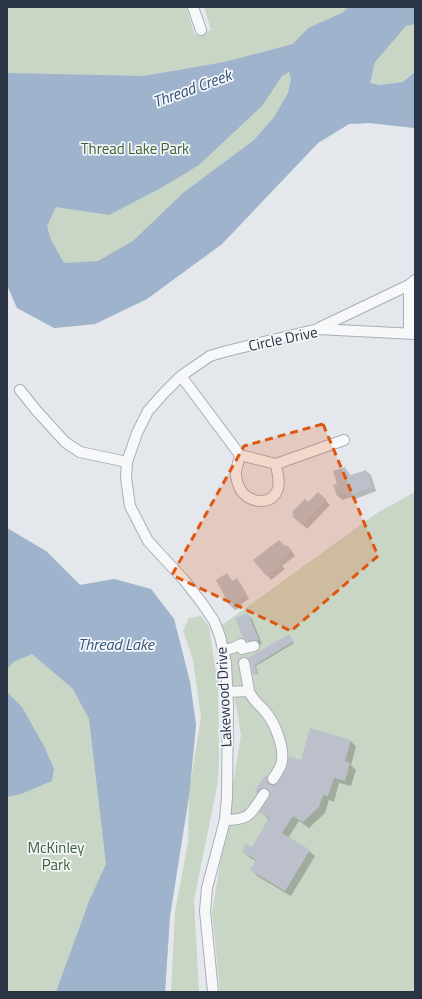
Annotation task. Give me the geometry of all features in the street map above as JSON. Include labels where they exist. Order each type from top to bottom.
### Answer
[{"type":"street","points":[[193,7],[201,30]]},
{"type":"street","points":[[318,329],[412,283],[412,334]]},
{"type":"street","name":"Circle Drive","points":[[181,376],[210,356],[318,329],[412,334]]},
{"type":"street","points":[[181,376],[240,455],[276,464],[344,440]]},
{"type":"street","name":"Lakewood Drive","points":[[181,376],[148,411],[137,433],[127,462],[126,478],[130,506],[148,541],[184,580],[214,621],[220,636],[226,663],[227,797],[225,820],[207,888],[205,911],[213,992]]},
{"type":"street","points":[[20,390],[65,442],[80,452],[127,462]]},
{"type":"street","points":[[240,455],[236,475],[239,488],[250,498],[262,502],[272,498],[278,491],[276,464]]},
{"type":"street","points":[[223,650],[233,648],[241,644],[242,649],[254,646]]},
{"type":"street","points":[[244,663],[251,698],[265,711],[281,740],[281,764],[273,779]]},
{"type":"street","points":[[227,692],[249,691]]},
{"type":"street","points":[[225,820],[238,820],[245,818],[264,794]]},
{"type":"highlighted area","points":[[323,424],[378,556],[291,631],[172,575],[244,446]]},
{"type":"green space","name":"Thread Lake Park","points":[[7,7],[186,7],[195,35],[211,30],[204,7],[415,7],[415,128],[369,123],[349,124],[318,143],[222,244],[147,299],[95,324],[54,328],[17,308],[7,285]]},
{"type":"green space","points":[[415,492],[415,992],[220,992],[212,912],[241,735],[222,625],[377,513]]},
{"type":"green space","name":"McKinley Park","points":[[7,528],[46,551],[80,585],[114,579],[151,589],[174,619],[190,682],[196,725],[191,779],[201,718],[193,660],[183,631],[189,618],[201,616],[209,627],[218,684],[219,762],[217,787],[194,900],[199,992],[171,992],[175,912],[188,842],[189,796],[170,916],[165,992],[7,992]]},
{"type":"water","name":"Thread Lake Park","points":[[349,7],[415,7],[415,24],[406,26],[375,62],[370,83],[380,85],[403,82],[415,72],[415,128],[369,123],[349,124],[318,143],[222,244],[147,299],[95,324],[54,328],[17,308],[7,285],[7,73],[144,76],[224,62],[293,44],[308,28],[342,13]],"holes":[[[289,72],[291,79],[288,93],[274,117],[254,140],[183,193],[133,241],[98,261],[64,263],[51,240],[47,226],[56,207],[109,215],[161,188],[199,165],[262,106],[282,76]]]},
{"type":"water","name":"Thread Lake","points":[[7,528],[46,551],[80,585],[114,579],[151,589],[174,619],[190,682],[196,725],[189,796],[170,916],[165,992],[56,992],[89,901],[106,864],[89,719],[73,689],[32,654],[13,662],[7,670]]},
{"type":"water","points":[[7,692],[22,707],[44,746],[54,769],[52,781],[21,794],[7,797]]},
{"type":"building","points":[[345,467],[348,476],[366,470],[372,487],[347,496],[347,493],[337,496],[333,485],[337,484],[333,471]]},
{"type":"building","points":[[318,492],[327,500],[302,525],[292,516],[294,514],[292,512],[305,499],[308,502]]},
{"type":"building","points":[[279,540],[285,546],[287,545],[292,551],[279,561],[282,565],[266,576],[253,560]]},
{"type":"building","points":[[227,573],[232,581],[237,578],[246,595],[237,599],[238,602],[230,606],[216,580]]},
{"type":"building","points":[[248,613],[259,640],[257,641],[247,641],[243,638],[235,618]]},
{"type":"building","points":[[289,634],[294,641],[255,665],[257,673],[253,674],[248,658]]},
{"type":"building","points":[[310,728],[351,740],[345,761],[350,763],[345,781],[334,778],[328,796],[323,795],[319,807],[303,822],[293,816],[282,833],[310,850],[285,891],[250,870],[256,860],[242,851],[246,844],[252,847],[269,818],[259,812],[270,797],[270,791],[261,788],[257,793],[255,791],[265,775],[267,776],[267,782],[270,785],[278,783],[287,768],[289,757],[301,760]]},
{"type":"tunnel","points":[[264,794],[273,779]]},
{"type":"water label","name":"Thread Creek","points":[[192,88]]}]
